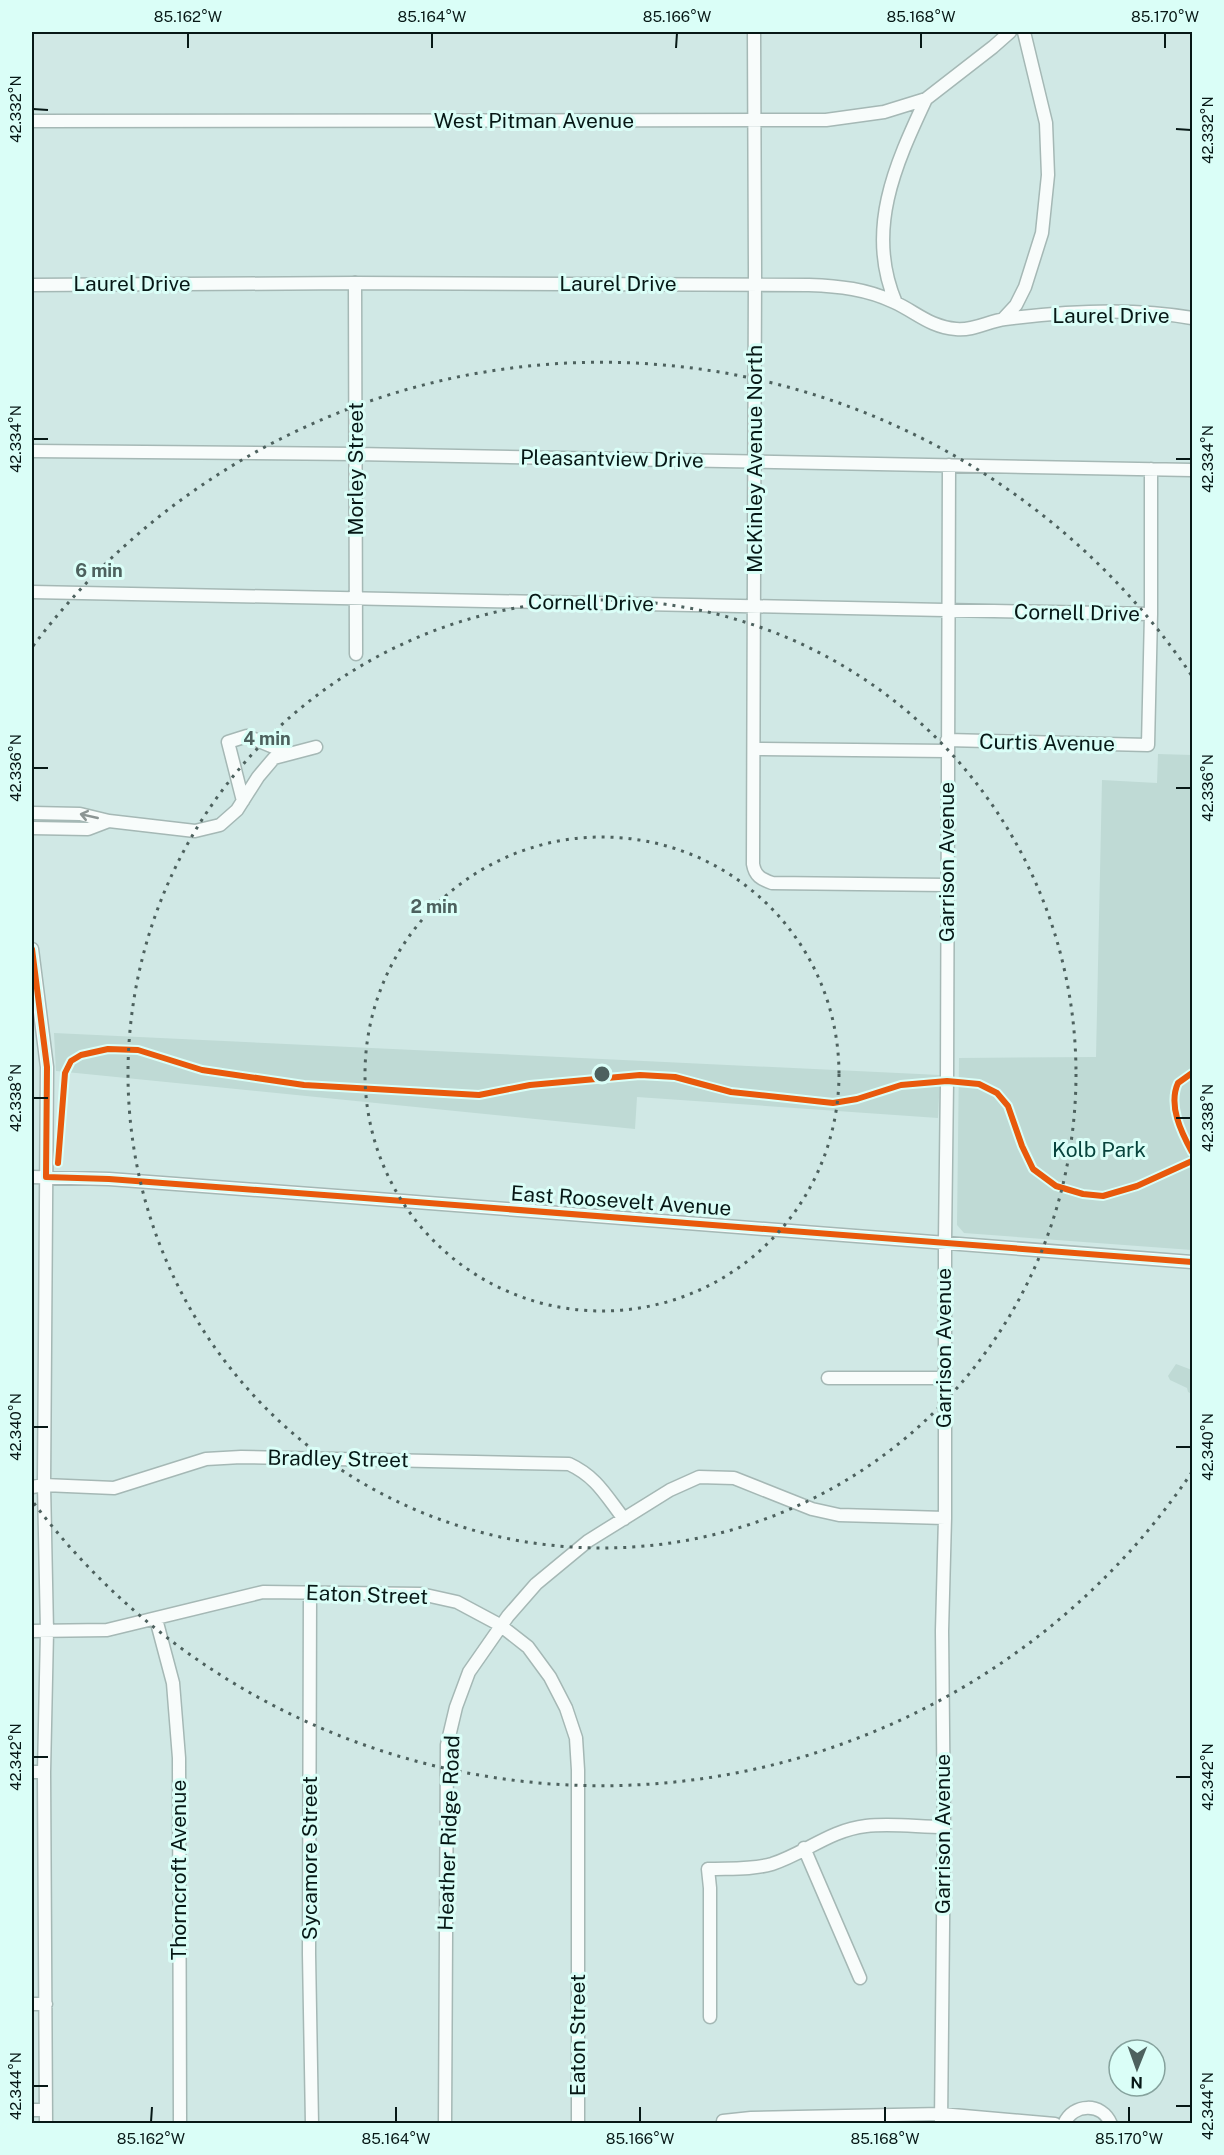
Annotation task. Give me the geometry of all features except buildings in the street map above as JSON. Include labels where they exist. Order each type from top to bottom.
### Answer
[{"type":"street","name":"McKinley Avenue North","points":[[753,32],[754,872],[772,883],[946,885]]},
{"type":"street","name":"West Pitman Avenue","points":[[32,121],[754,121],[860,117],[926,99],[1010,32]]},
{"type":"street","points":[[1003,319],[1016,305],[1025,287],[1042,233],[1048,175],[1046,123],[1024,32]]},
{"type":"street","points":[[896,303],[888,283],[884,255],[884,225],[888,194],[896,164],[926,99]]},
{"type":"street","name":"Laurel Drive","points":[[32,285],[355,283],[840,286],[870,292],[941,327],[959,330],[1003,319],[1092,312],[1164,312],[1192,318]]},
{"type":"street","name":"Morley Street","points":[[355,283],[356,654]]},
{"type":"street","name":"Pleasantview Drive","points":[[32,451],[356,454],[1192,470]]},
{"type":"street","name":"Garrison Avenue","points":[[941,2119],[949,465]]},
{"type":"street","points":[[1150,469],[1151,614]]},
{"type":"street","name":"Cornell Drive","points":[[32,592],[1151,614]]},
{"type":"street","name":"Curtis Avenue","points":[[754,749],[1148,745],[1151,614]]},
{"type":"street","points":[[243,801],[228,742],[247,736],[288,753]]},
{"type":"street","points":[[32,813],[80,814],[110,821],[195,831],[220,825],[237,810],[274,758],[316,747]]},
{"type":"street","points":[[32,828],[88,829],[110,821]]},
{"type":"street","points":[[32,953],[47,1067],[45,1338],[38,1486],[47,1631],[38,1772],[46,2004],[46,2124]]},
{"type":"street","name":"East Roosevelt Avenue","points":[[32,1177],[144,1182],[945,1241],[1192,1262]]},
{"type":"street","points":[[32,1338],[45,1338]]},
{"type":"street","points":[[828,1378],[944,1378]]},
{"type":"street","name":"Bradley Street","points":[[38,1486],[114,1488],[206,1460],[241,1457],[568,1464],[585,1472],[597,1483],[624,1519]]},
{"type":"street","name":"Heather Ridge Road","points":[[445,2124],[447,1745],[456,1707],[469,1672],[500,1625],[536,1584],[588,1541],[670,1490],[699,1477],[734,1478],[812,1509],[839,1515],[945,1518]]},
{"type":"street","name":"Eaton Street","points":[[32,1631],[107,1630],[156,1619],[206,1604],[263,1592],[422,1594],[457,1602],[500,1625],[528,1647],[550,1677],[566,1708],[576,1738],[578,1770],[578,2124]]},
{"type":"street","name":"Sycamore Street","points":[[310,1593],[309,1954],[312,2124]]},
{"type":"street","name":"Thorncroft Avenue","points":[[156,1619],[173,1683],[179,1758],[180,2124]]},
{"type":"street","points":[[710,2017],[708,1869],[759,1868],[789,1857],[824,1838],[865,1826],[944,1827]]},
{"type":"street","points":[[804,1848],[860,1978]]},
{"type":"street","points":[[32,2004],[46,2004]]},
{"type":"street","points":[[1064,2124],[1074,2111],[1087,2107],[1100,2110],[1111,2124]]},
{"type":"street","points":[[32,2110],[46,2110]]},
{"type":"street","points":[[723,2124],[723,2121],[751,2118],[1007,2118],[1055,2124]]},
{"type":"green space","name":"Kolb Park","points":[[1158,754],[1192,755],[1192,1250],[964,1233],[957,1225],[959,1058],[1096,1057],[1102,780],[1157,783]]},
{"type":"green space","points":[[54,1033],[940,1075],[938,1118],[637,1097],[635,1129],[56,1071]]},
{"type":"green space","points":[[1176,1364],[1192,1370],[1192,1394],[1187,1388],[1170,1380],[1168,1376]]},
{"type":"cycle path","points":[[32,949],[47,1067],[46,1177],[109,1179],[1192,1262]]},
{"type":"cycle path","points":[[58,1163],[65,1073],[71,1061],[81,1055],[108,1049],[138,1050],[202,1070],[304,1085],[479,1095],[530,1085],[640,1075],[675,1077],[731,1092],[833,1103],[857,1099],[901,1085],[947,1081],[979,1084],[997,1093],[1008,1106],[1033,1169],[1056,1186],[1083,1194],[1103,1196],[1137,1186],[1192,1161]]},
{"type":"cycle path","points":[[1192,1073],[1178,1083],[1174,1100],[1180,1127],[1192,1152]]}]
